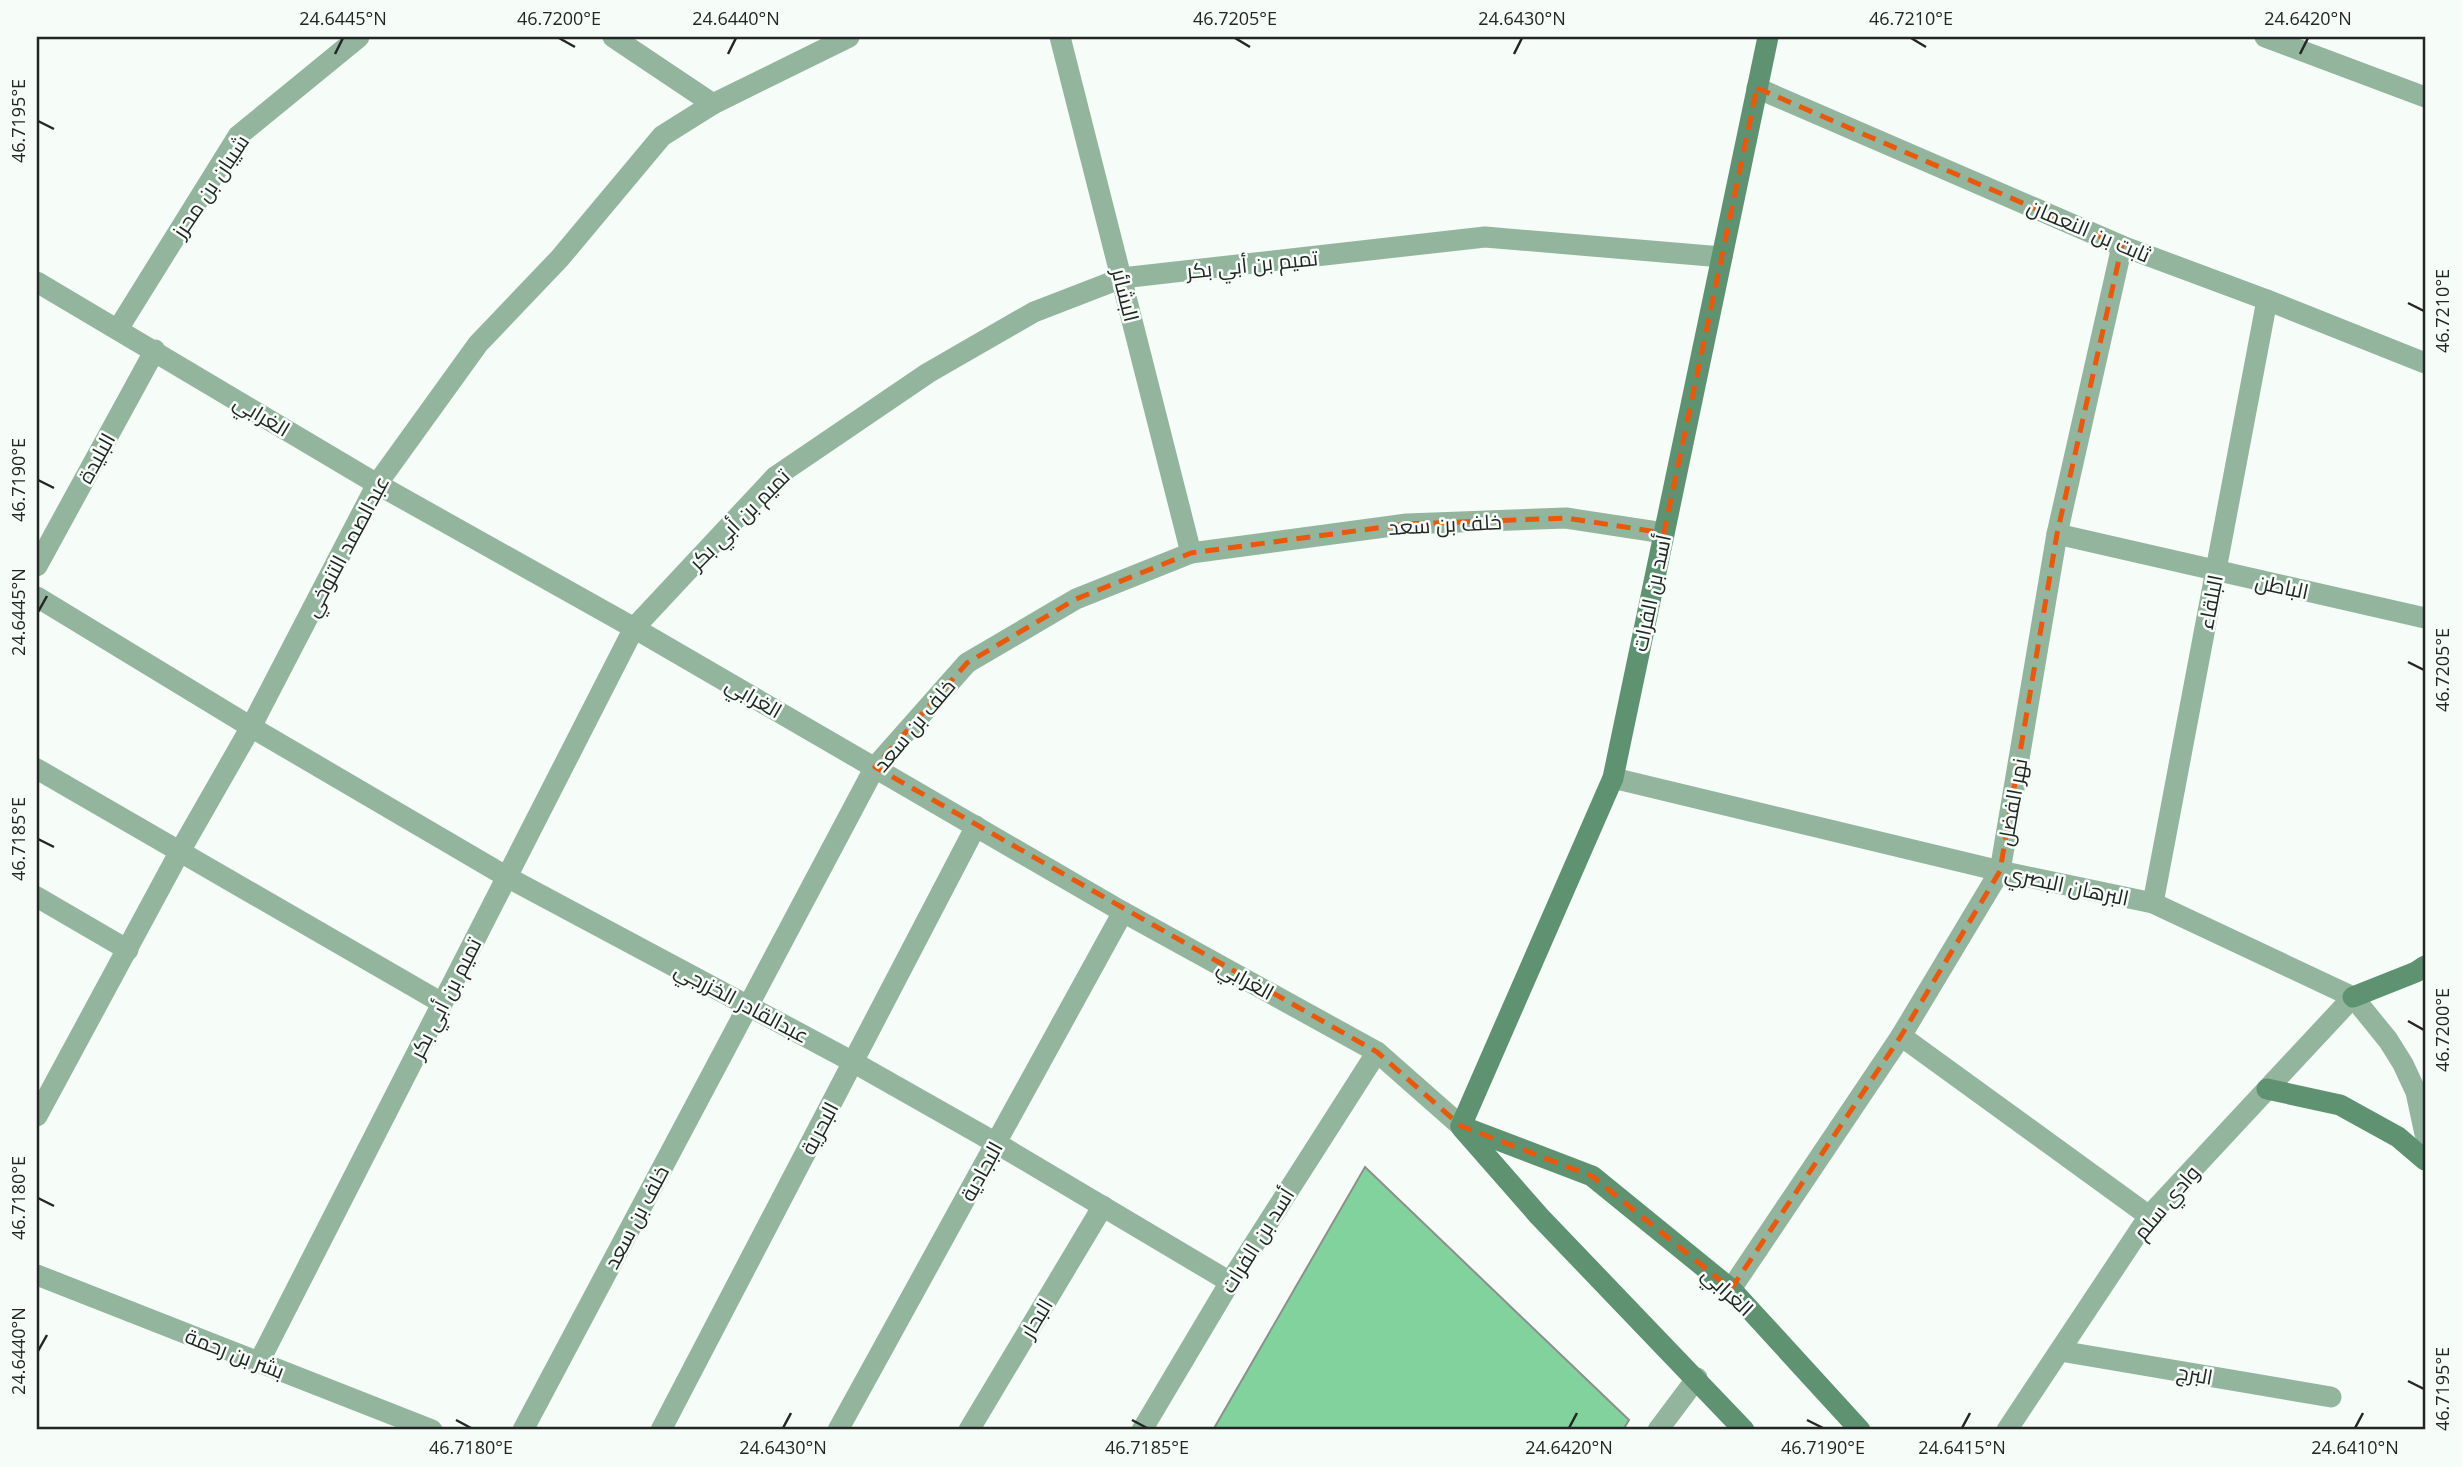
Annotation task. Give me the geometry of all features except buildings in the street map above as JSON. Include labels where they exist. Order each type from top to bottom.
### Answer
[{"type":"street","name":"شيبان بن محرز","points":[[118,329],[239,136],[359,37]]},
{"type":"street","points":[[613,37],[713,104]]},
{"type":"street","name":"عبدالصمد التنوخي","points":[[37,1115],[179,853],[251,727],[377,484],[478,344],[561,258],[662,136],[713,104],[849,37]]},
{"type":"street","name":"البشائر","points":[[1060,37],[1191,553]]},
{"type":"street","name":"أسد بن الفرات","points":[[1461,1126],[1613,778],[1768,37]]},
{"type":"street","points":[[2265,37],[2425,97]]},
{"type":"street","name":"ثابت بن النعمان","points":[[1757,88],[2122,246],[2425,363]]},
{"type":"street","name":"تميم بن أبي بكر","points":[[259,1362],[634,628],[775,477],[928,373],[1022,319],[1122,278],[1485,237],[1722,257]]},
{"type":"street","name":"نهر الفضل","points":[[1731,1289],[1901,1036],[2000,871],[2057,534],[2122,246]]},
{"type":"street","name":"الغرابي","points":[[37,282],[377,484],[634,628],[1123,912],[1377,1052],[1461,1126],[1539,1216],[1744,1430]]},
{"type":"street","name":"البلقاء","points":[[2153,903],[2267,300]]},
{"type":"street","name":"البليدة","points":[[37,565],[155,350]]},
{"type":"street","name":"خلف بن سعد","points":[[523,1430],[875,768],[967,663],[1076,599],[1191,553],[1407,524],[1566,518],[1664,533]]},
{"type":"street","name":"الباطن","points":[[2057,534],[2425,618]]},
{"type":"street","name":"عبدالقادر الخزرجي","points":[[37,597],[251,727],[507,877],[853,1062],[996,1143],[1230,1282]]},
{"type":"street","points":[[37,769],[442,1003]]},
{"type":"street","name":"البرهان البصري","points":[[1613,778],[2000,871],[2153,903],[2353,997],[2388,1040],[2403,1065],[2416,1092],[2425,1134]]},
{"type":"street","name":"البحرية","points":[[661,1430],[976,826]]},
{"type":"street","points":[[37,897],[128,950]]},
{"type":"street","name":"البجادية","points":[[838,1430],[1123,912]]},
{"type":"street","points":[[2353,997],[2425,966]]},
{"type":"street","name":"وادي سلم","points":[[2007,1430],[2149,1216],[2353,997]]},
{"type":"street","points":[[1901,1036],[2149,1216]]},
{"type":"street","name":"أسد بن الفرات","points":[[1142,1430],[1230,1282],[1377,1052]]},
{"type":"street","points":[[2267,1089],[2340,1105],[2398,1137],[2425,1160]]},
{"type":"street","name":"الغرابي","points":[[1461,1126],[1592,1176],[1731,1289],[1860,1430]]},
{"type":"street","name":"البحار","points":[[969,1430],[1103,1206]]},
{"type":"street","name":"بشر بن رحمة","points":[[37,1275],[432,1430]]},
{"type":"street","name":"البرج","points":[[2060,1351],[2331,1397]]},
{"type":"street","points":[[1658,1430],[1697,1378]]},
{"type":"highlighted area","points":[[1757,88],[2122,246],[2057,534],[2000,871],[1901,1036],[1731,1289],[1592,1176],[1461,1126],[1377,1052],[875,767],[967,663],[1076,599],[1191,553],[1407,524],[1566,518],[1664,533]]}]
